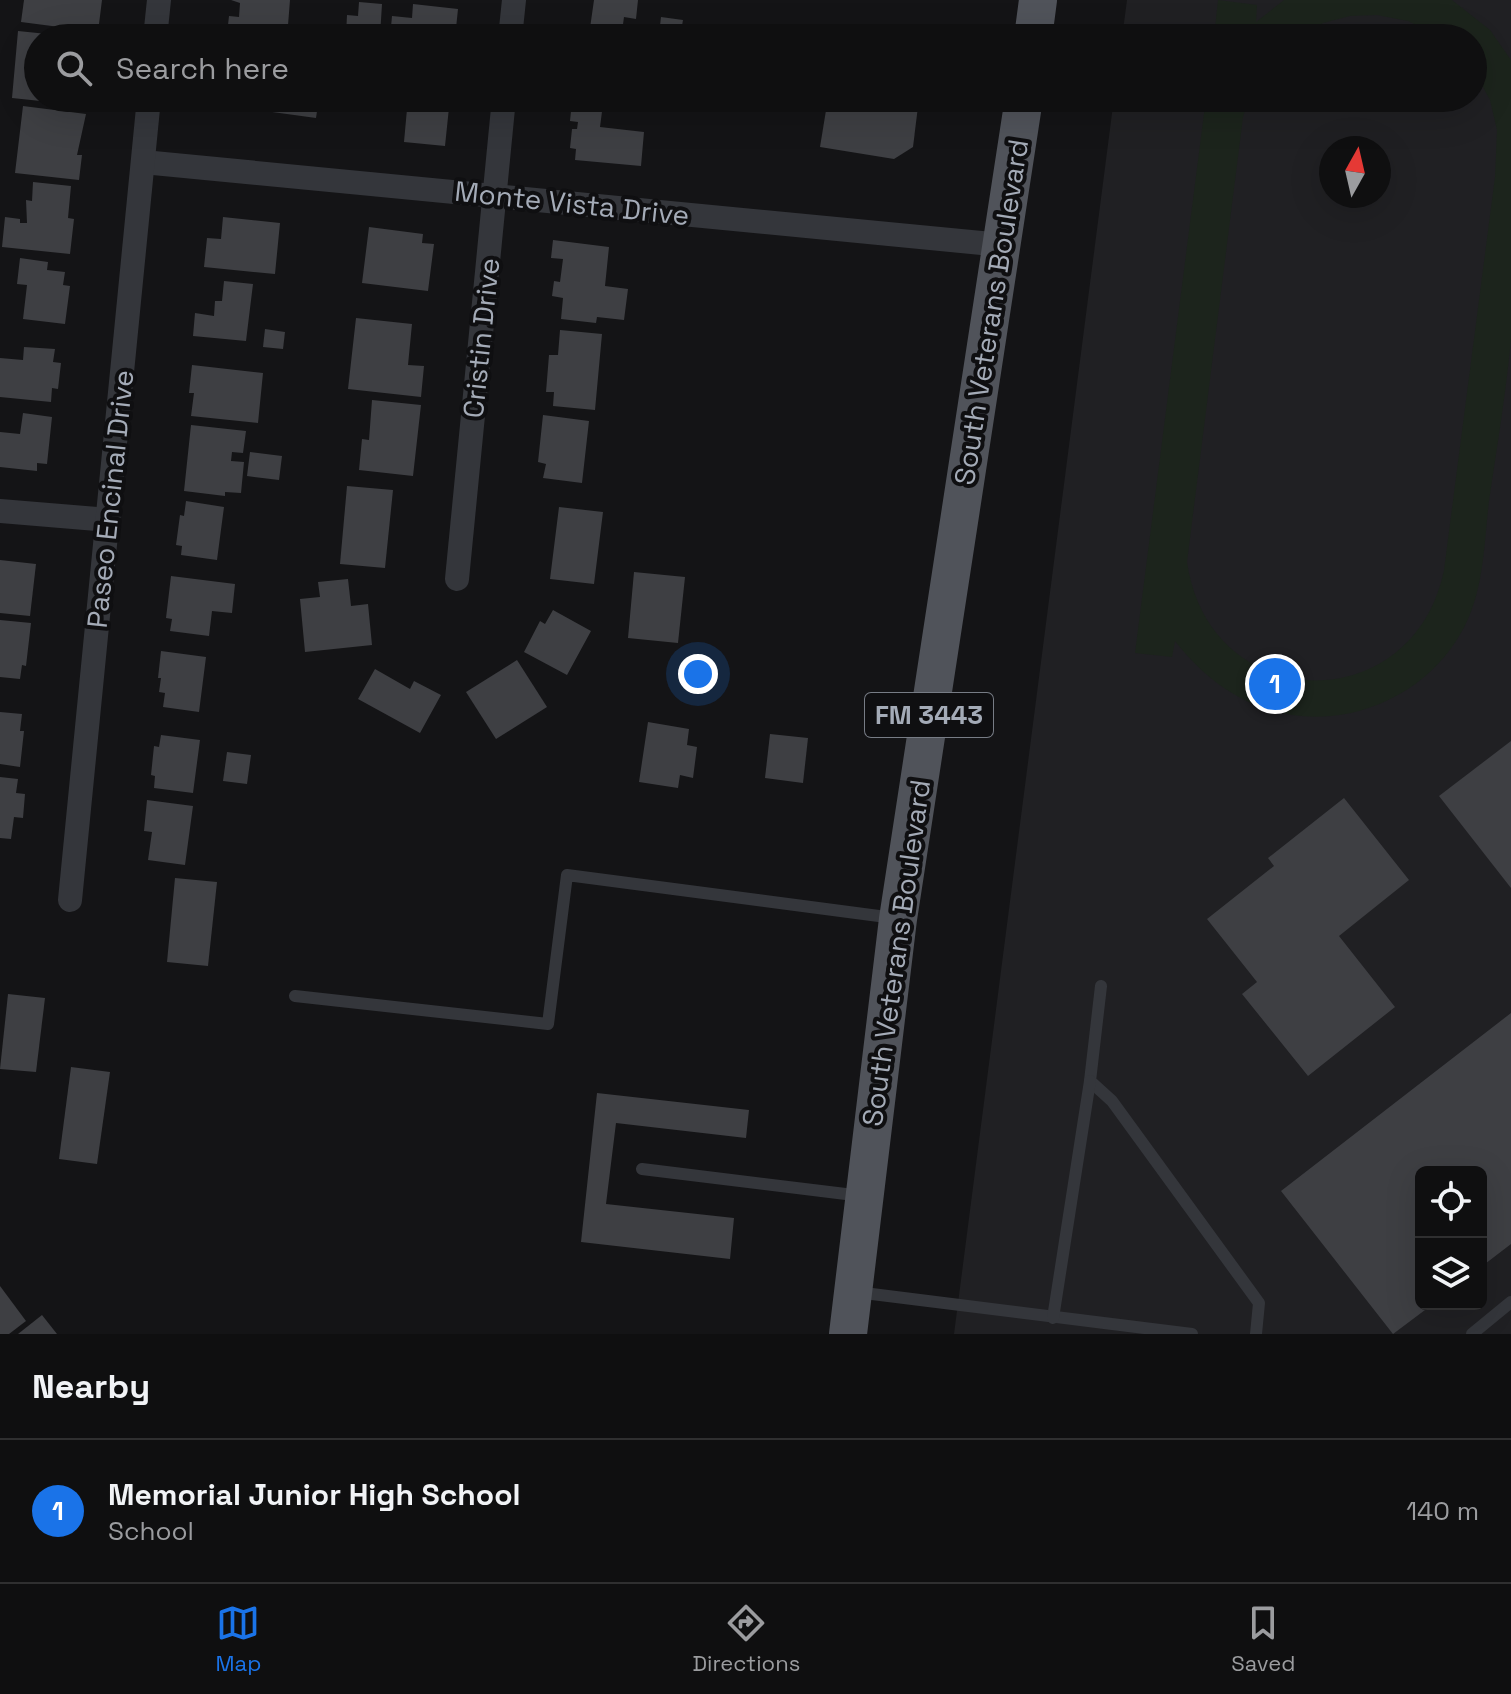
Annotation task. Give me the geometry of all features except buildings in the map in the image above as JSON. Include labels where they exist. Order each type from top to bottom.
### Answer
[{"type":"main road","points":[[1035,24],[1038,0]]},
{"type":"main road","name":"South Veterans Boulevard","points":[[848,1334],[898,919],[1022,112]]},
{"type":"street","points":[[156,24],[159,0]]},
{"type":"street","points":[[511,24],[514,0]]},
{"type":"street","name":"Paseo Encinal Drive","points":[[70,900],[148,112]]},
{"type":"street","name":"Cristin Drive","points":[[457,579],[503,112]]},
{"type":"street","name":"Monte Vista Drive","points":[[143,162],[1002,245]]},
{"type":"street","points":[[0,511],[109,520]]},
{"type":"lane","points":[[295,996],[548,1024],[567,875],[898,919]]},
{"type":"lane","points":[[1053,1318],[1090,1081],[1101,986]]},
{"type":"lane","points":[[1090,1081],[1112,1101],[1259,1303],[1256,1334]]},
{"type":"lane","points":[[642,1169],[865,1197]]},
{"type":"lane","points":[[853,1292],[1192,1334]]},
{"type":"lane","points":[[1472,1334],[1511,1302]]},
{"type":"shaded area","points":[[1127,0],[1511,0],[1511,1334],[954,1334],[1112,112],[1487,112],[1487,24],[1124,24]]},
{"type":"shaded area","points":[[1218,0],[1257,5],[1256,22],[1284,0],[1452,0],[1482,24],[1414,24],[1377,15],[1350,16],[1321,24],[1215,24]]},
{"type":"shaded area","points":[[1487,28],[1511,60],[1511,339],[1479,584],[1462,631],[1438,664],[1407,690],[1371,707],[1331,716],[1285,714],[1243,699],[1206,674],[1175,641],[1172,657],[1135,653],[1204,112],[1245,112],[1187,562],[1203,613],[1232,649],[1270,672],[1312,680],[1355,674],[1394,654],[1425,619],[1444,570],[1495,177],[1497,130],[1487,94]]},
{"type":"place","name":"Memorial Junior High School","points":[[1275,684]]}]
